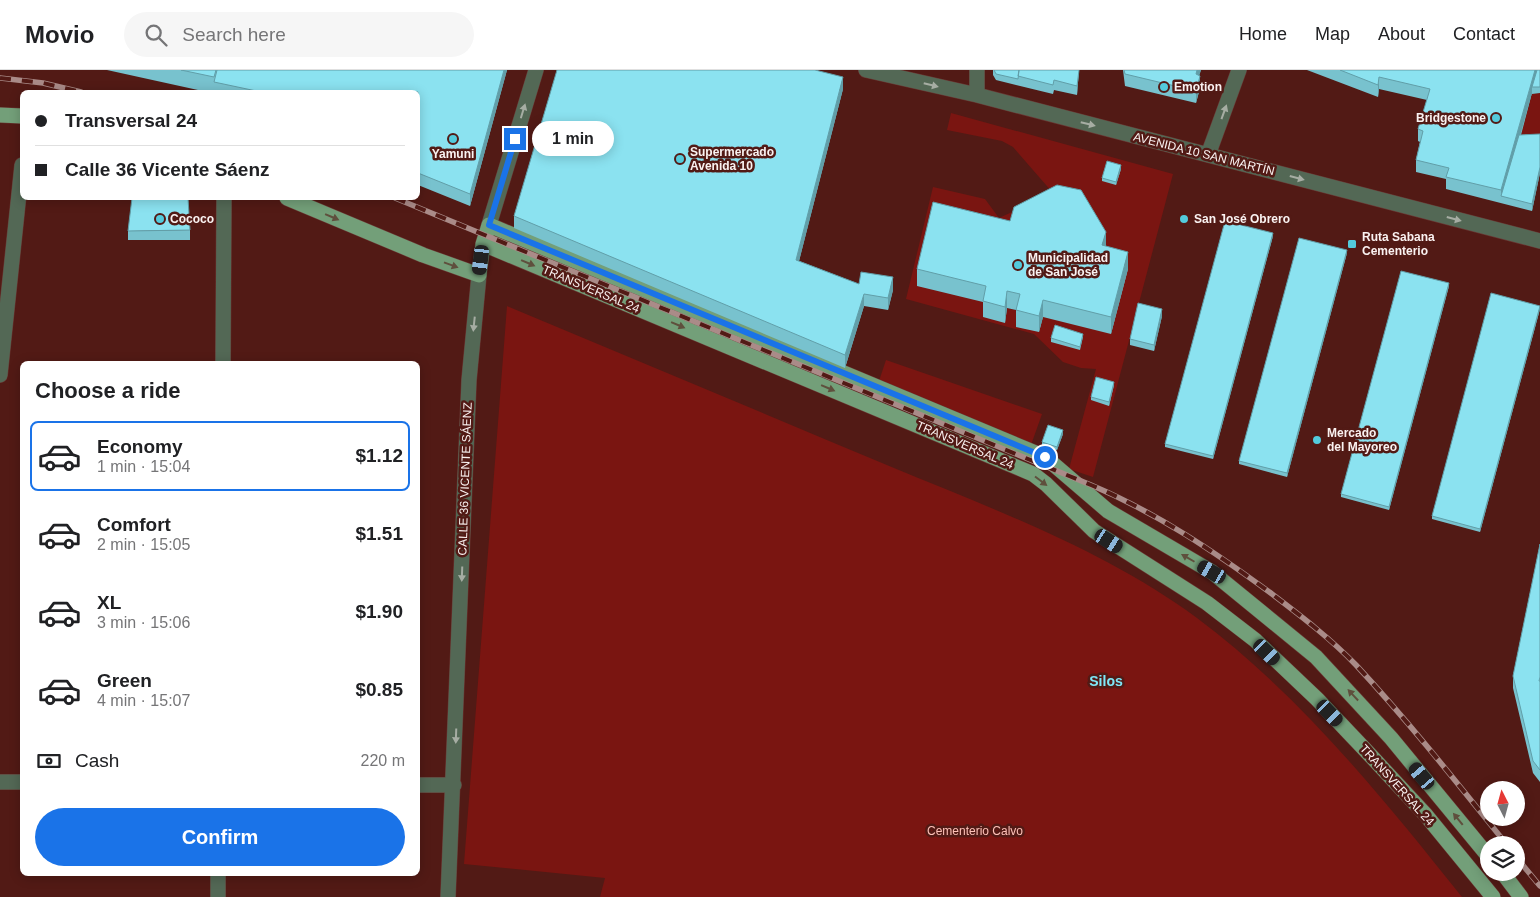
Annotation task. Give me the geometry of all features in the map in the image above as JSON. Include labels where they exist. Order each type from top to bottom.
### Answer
[{"type":"main road","points":[[0,115],[20,116]]},
{"type":"main road","points":[[292,200],[423,255],[479,276]]},
{"type":"main road","name":"CALLE 36 VICENTE SÁENZ","points":[[479,276],[483,244],[489,225]]},
{"type":"main road","name":"TRANSVERSAL 24","points":[[489,225],[1045,457],[1108,511],[1212,572],[1316,657],[1355,697],[1480,846]]},
{"type":"main road","name":"TRANSVERSAL 24","points":[[483,244],[1032,474],[1046,484],[1094,531],[1207,603],[1255,640],[1317,699],[1425,814],[1492,897]]},
{"type":"main road","points":[[1425,814],[1443,801]]},
{"type":"main road","points":[[1509,881],[1521,897]]},
{"type":"street","name":"CALLE 36 VICENTE SÁENZ","points":[[489,225],[536,70]]},
{"type":"street","name":"AVENIDA 10 SAN MARTÍN","points":[[866,70],[977,95],[1540,241]]},
{"type":"street","points":[[977,70],[977,95]]},
{"type":"street","points":[[1208,155],[1240,70]]},
{"type":"street","points":[[0,375],[20,184]]},
{"type":"street","points":[[222,361],[224,200]]},
{"type":"street","name":"CALLE 36 VICENTE SÁENZ","points":[[448,897],[469,380],[479,276]]},
{"type":"street","points":[[0,782],[20,782]]},
{"type":"street","points":[[420,785],[454,785]]},
{"type":"street","points":[[218,876],[218,897]]},
{"type":"green space","points":[[1540,93],[1540,140],[1519,142],[1532,94]]},
{"type":"green space","points":[[951,113],[1173,174],[1093,477],[1069,469],[1096,369],[1081,368],[1063,362],[1034,334],[906,299],[933,187],[985,199],[999,218],[1053,193],[1013,147],[1002,141],[947,130]],"holes":[[[1128,269],[1043,317],[1038,332],[1020,311],[986,303]]]},
{"type":"green space","name":"Cementerio Calvo","points":[[507,306],[1012,517],[1089,552],[1162,594],[1197,618],[1235,648],[1305,714],[1370,785],[1462,897],[600,897],[605,878],[464,864]]},
{"type":"green space","points":[[886,360],[1042,414],[1031,445],[879,381]]},
{"type":"building","points":[[181,70],[216,70],[214,77]]},
{"type":"building","name":"Yamuni","points":[[217,70],[504,70],[470,194],[420,174],[420,90],[252,90],[214,82]]},
{"type":"building","name":"Supermercado Avenida 10","points":[[557,70],[815,70],[843,77],[796,260],[859,284],[861,272],[893,277],[888,298],[864,294],[845,355],[514,216]]},
{"type":"building","points":[[994,70],[1019,70],[1018,79],[996,74]]},
{"type":"building","points":[[1019,70],[1079,70],[1077,86],[1054,80],[1053,85],[1018,76]]},
{"type":"building","points":[[1124,70],[1197,70],[1196,74],[1200,76],[1196,91],[1125,74]]},
{"type":"building","points":[[1340,70],[1535,70],[1501,190],[1446,177],[1449,168],[1416,160],[1423,131],[1418,129],[1430,89],[1379,77],[1378,85]]},
{"type":"building","points":[[1537,70],[1540,70],[1540,87],[1532,87]]},
{"type":"building","points":[[1540,134],[1540,167],[1532,204],[1501,196],[1519,135]]},
{"type":"building","points":[[1107,161],[1121,165],[1116,182],[1102,178]]},
{"type":"building","name":"Municipalidad de San José","points":[[1057,185],[1081,190],[1106,232],[1102,245],[1128,252],[1111,317],[1043,300],[1039,316],[1016,310],[1020,294],[1007,291],[1005,307],[983,301],[986,286],[917,269],[933,202],[1010,221],[1014,207]]},
{"type":"building","name":"Cococo","points":[[132,200],[188,200],[190,230],[128,231]]},
{"type":"building","points":[[1225,221],[1273,233],[1213,456],[1165,444]]},
{"type":"building","points":[[1299,238],[1347,250],[1287,473],[1239,461]]},
{"type":"building","points":[[1401,271],[1449,283],[1389,507],[1341,494]]},
{"type":"building","points":[[1491,293],[1540,306],[1480,529],[1432,516]]},
{"type":"building","points":[[1138,303],[1162,309],[1154,345],[1130,339]]},
{"type":"building","points":[[1055,325],[1083,334],[1080,347],[1051,338]]},
{"type":"building","points":[[1096,377],[1114,382],[1109,402],[1091,397]]},
{"type":"building","points":[[1048,425],[1063,430],[1057,447],[1042,442]]},
{"type":"building","points":[[1540,544],[1540,770],[1533,761],[1513,676]]},
{"type":"railway","points":[[0,78],[43,83],[73,90]]},
{"type":"railway","points":[[400,200],[1091,485],[1139,508],[1185,534],[1272,594],[1346,655],[1414,731],[1500,836]]},
{"type":"railway","points":[[1525,868],[1540,886]]},
{"type":"place","name":"Emotion","points":[[1164,87]]},
{"type":"place","name":"Bridgestone","points":[[1496,118]]},
{"type":"place","name":"Yamuni","points":[[453,139]]},
{"type":"place","name":"Supermercado Avenida 10","points":[[680,159]]},
{"type":"place","name":"Cococo","points":[[160,219]]},
{"type":"place","name":"San José Obrero","points":[[1184,219]]},
{"type":"place","name":"Ruta Sabana Cementerio","points":[[1352,244]]},
{"type":"place","name":"Municipalidad de San José","points":[[1018,265]]},
{"type":"place","name":"Mercado del Mayoreo","points":[[1317,440]]},
{"type":"district","name":"Silos","points":[[1106,681]]},
{"type":"route","points":[[515,139],[489,225],[1045,457]]}]
